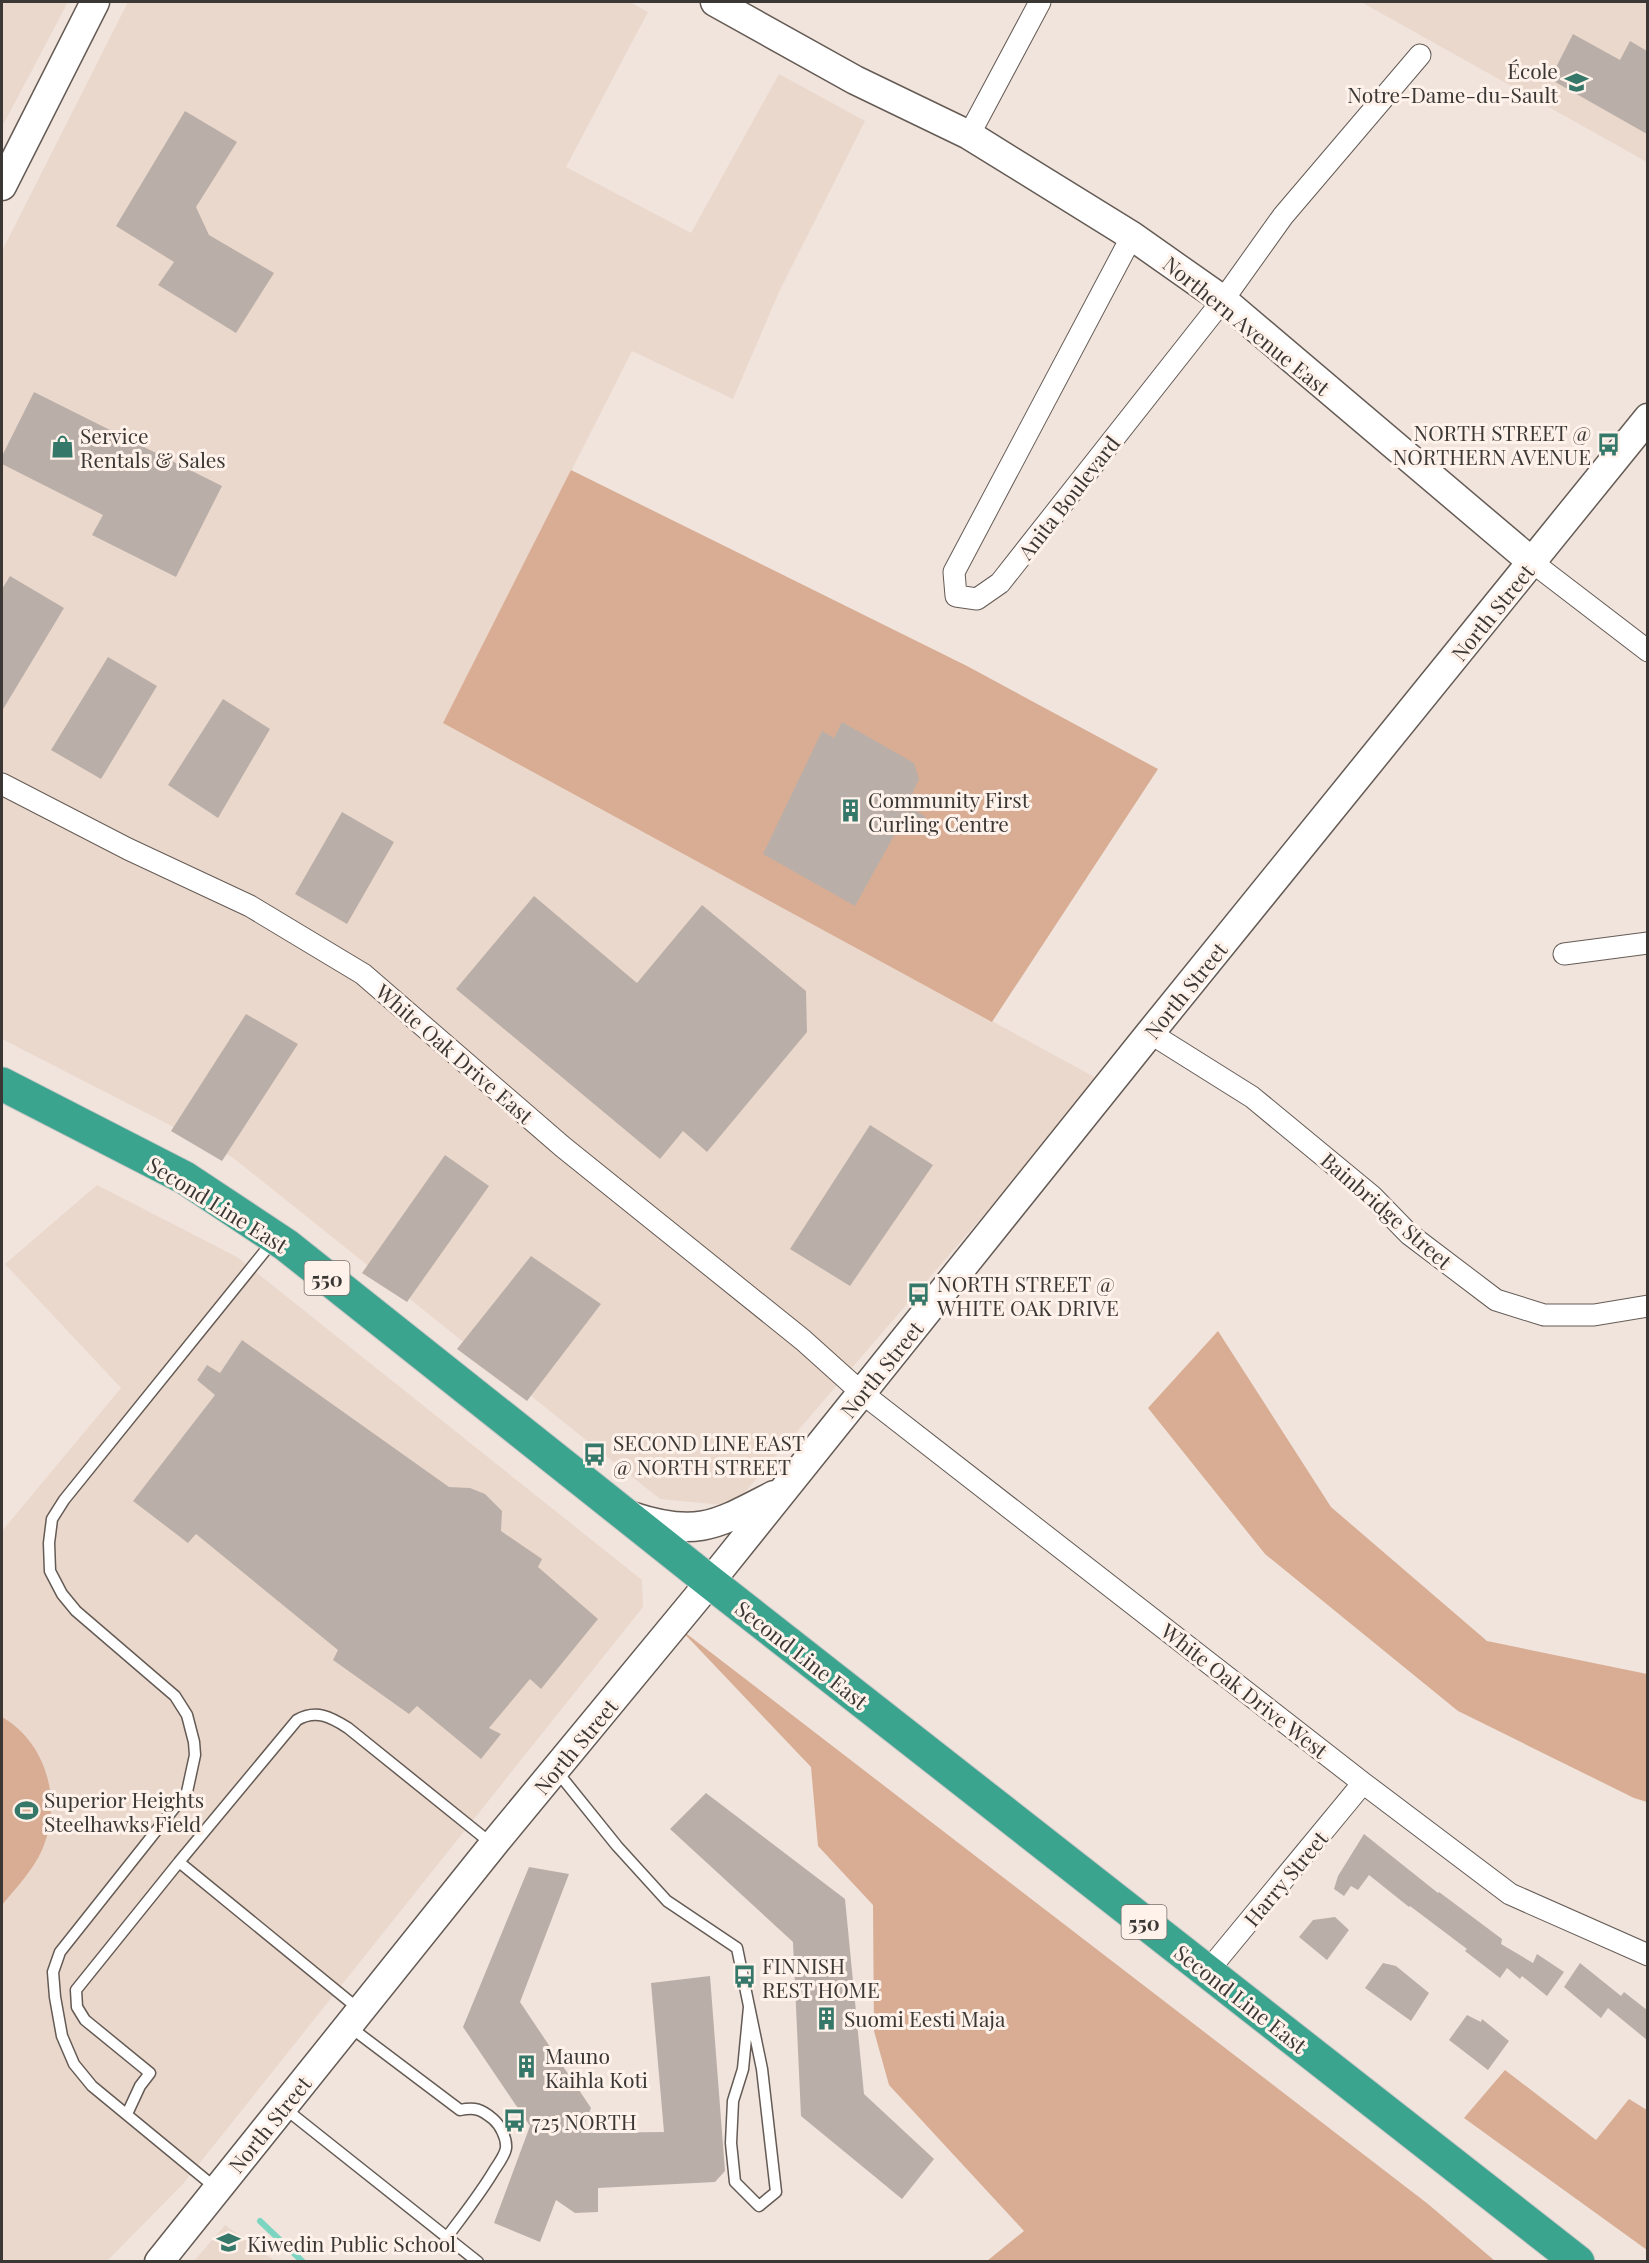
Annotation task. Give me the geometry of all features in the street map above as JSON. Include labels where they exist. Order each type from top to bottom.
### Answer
[{"type":"highway","name":"Second Line East","points":[[2,1084],[185,1178],[275,1238],[1578,2262]]},
{"type":"street","points":[[2,186],[95,2]]},
{"type":"street","name":"Northern Avenue East","points":[[715,2],[855,80],[969,135],[1132,236],[1223,300],[1532,562],[1647,651]]},
{"type":"street","points":[[969,135],[1040,2]]},
{"type":"street","name":"Anita Boulevard","points":[[1132,236],[954,572],[956,596],[977,599],[1000,583],[1223,300],[1283,216],[1420,55]]},
{"type":"street","name":"North Street","points":[[159,2262],[493,1845],[710,1582],[1647,418]]},
{"type":"street","name":"White Oak Drive East","points":[[2,784],[128,849],[250,906],[363,974],[562,1147],[803,1340],[862,1393]]},
{"type":"street","points":[[1564,954],[1647,943]]},
{"type":"street","name":"Bainbridge Street","points":[[1150,1033],[1252,1097],[1372,1196],[1409,1234],[1496,1300],[1544,1315],[1594,1315],[1647,1306]]},
{"type":"street","name":"White Oak Drive West","points":[[862,1393],[1510,1894],[1647,1955]]},
{"type":"street","points":[[625,1514],[661,1526],[702,1527],[722,1522],[784,1490]]},
{"type":"street","name":"Harry Street","points":[[1207,1972],[1364,1783]]},
{"type":"lane","points":[[217,2188],[92,2086],[74,2064],[62,2036],[53,1972],[60,1952],[187,1791],[193,1767],[194,1742],[188,1715],[176,1696],[76,1611],[62,1594],[50,1571],[49,1543],[52,1519],[64,1500],[275,1238]]},
{"type":"lane","points":[[127,2114],[140,2086],[150,2073],[85,2020],[77,2007],[76,1990],[297,1720],[305,1715],[316,1714],[332,1719],[348,1728],[493,1845]]},
{"type":"lane","points":[[555,1769],[617,1846],[667,1901],[737,1948],[762,2069],[776,2192],[759,2206],[735,2182],[731,2143],[733,2101],[743,2069],[749,2007]]},
{"type":"lane","points":[[179,1862],[460,2110],[480,2109],[496,2122],[504,2136],[506,2147],[481,2192],[447,2237]]},
{"type":"lane","points":[[283,2107],[478,2262]]},
{"type":"shaded area","points":[[2,2],[68,2],[2,127]]},
{"type":"shaded area","points":[[128,2],[630,2],[648,12],[566,167],[691,233],[779,74],[865,121],[779,292],[733,399],[632,351],[444,722],[1100,1080],[733,1506],[660,1499],[232,1157],[2,1039],[2,251]]},
{"type":"shaded area","name":"École Notre-Dame-du-Sault","points":[[1361,2],[1647,2],[1647,162]]},
{"type":"shaded area","points":[[571,470],[967,666],[1158,769],[992,1022],[443,723]]},
{"type":"shaded area","points":[[97,1185],[237,1257],[642,1580],[643,1607],[183,2184],[107,2261],[2,2262],[2,1531],[121,1388],[5,1264]]},
{"type":"shaded area","points":[[1218,1331],[1331,1507],[1487,1641],[1647,1674],[1647,1802],[1634,1798],[1458,1711],[1265,1554],[1148,1408]]},
{"type":"shaded area","points":[[679,1628],[1428,2204],[1495,2261],[987,2261],[1024,2231],[889,2085],[874,2031],[873,1905],[818,1846],[811,1767]]},
{"type":"shaded area","name":"Superior Heights Steelhawks Field","points":[[2,1717],[18,1728],[40,1758],[47,1775],[51,1813],[42,1850],[24,1879],[2,1905]]},
{"type":"shaded area","points":[[1505,2070],[1596,2140],[1629,2099],[1647,2110],[1647,2250],[1464,2118]]},
{"type":"shaded area","name":"Kiwedin Public School","points":[[225,2225],[275,2261],[194,2261]]},
{"type":"building","points":[[1573,34],[1620,60],[1630,41],[1647,51],[1647,134],[1550,79]]},
{"type":"building","points":[[185,111],[237,142],[196,207],[209,235],[274,273],[236,333],[158,285],[174,262],[116,226]]},
{"type":"building","points":[[34,392],[222,486],[176,577],[92,535],[103,515],[2,464],[2,456]]},
{"type":"building","points":[[10,576],[64,608],[2,711],[2,589]]},
{"type":"building","points":[[108,657],[157,686],[101,779],[51,750]]},
{"type":"building","points":[[223,699],[270,729],[218,818],[168,785]]},
{"type":"building","name":"Community First Curling Centre","points":[[842,722],[914,763],[919,779],[907,805],[926,817],[917,834],[900,825],[855,906],[763,854],[822,731],[834,738]]},
{"type":"building","points":[[342,812],[394,842],[347,924],[295,894]]},
{"type":"building","points":[[534,896],[637,983],[702,905],[806,991],[807,1032],[707,1152],[683,1131],[660,1159],[456,989]]},
{"type":"building","points":[[246,1014],[298,1044],[222,1161],[171,1131]]},
{"type":"building","points":[[870,1125],[933,1165],[850,1286],[790,1249]]},
{"type":"building","points":[[445,1155],[489,1186],[407,1302],[362,1273]]},
{"type":"building","points":[[531,1256],[601,1304],[527,1401],[457,1349]]},
{"type":"building","points":[[242,1340],[449,1487],[470,1488],[485,1494],[502,1511],[501,1531],[542,1559],[538,1567],[598,1619],[541,1689],[530,1679],[489,1728],[501,1734],[481,1759],[417,1706],[409,1714],[333,1660],[338,1650],[196,1534],[188,1543],[133,1501],[215,1395],[197,1380],[207,1365],[220,1373]]},
{"type":"building","name":"Suomi Eesti Maja","points":[[706,1793],[845,1899],[864,2094],[934,2159],[902,2199],[801,2116],[793,1942],[670,1829]]},
{"type":"building","points":[[1364,1834],[1438,1893],[1502,1939],[1501,1944],[1533,1963],[1537,1954],[1564,1972],[1547,1996],[1522,1976],[1520,1979],[1507,1968],[1500,1978],[1465,1951],[1467,1949],[1369,1875],[1358,1890],[1351,1886],[1344,1896],[1334,1889],[1338,1876]]},
{"type":"building","name":"Mauno Kaihla Koti","points":[[529,1867],[569,1874],[520,2002],[591,2108],[581,2133],[664,2132],[651,1983],[710,1976],[725,2171],[715,2182],[598,2188],[598,2212],[575,2213],[556,2200],[540,2242],[494,2223],[530,2126],[463,2027]]},
{"type":"building","points":[[1335,1917],[1349,1930],[1327,1960],[1299,1937],[1313,1920]]},
{"type":"building","points":[[1383,1963],[1396,1966],[1429,1993],[1411,2021],[1365,1988]]},
{"type":"building","points":[[1580,1963],[1621,1996],[1624,1992],[1647,2010],[1647,2040],[1608,2008],[1601,2018],[1564,1987]]},
{"type":"building","points":[[1467,2015],[1481,2022],[1482,2019],[1509,2041],[1488,2070],[1449,2040]]},
{"type":"waterway","points":[[260,2221],[303,2262]]},
{"type":"place","name":"École Notre-Dame-du-Sault","points":[[1576,82]]},
{"type":"place","name":"NORTH STREET @ NORTHERN AVENUE","points":[[1609,444]]},
{"type":"place","name":"Service Rentals & Sales","points":[[62,447]]},
{"type":"place","name":"Community First Curling Centre","points":[[850,811]]},
{"type":"place","name":"NORTH STREET @ WHITE OAK DRIVE","points":[[919,1295]]},
{"type":"place","name":"SECOND LINE EAST @ NORTH STREET","points":[[595,1454]]},
{"type":"place","name":"Superior Heights Steelhawks Field","points":[[26,1811]]},
{"type":"place","name":"FINNISH REST HOME","points":[[744,1977]]},
{"type":"place","name":"Suomi Eesti Maja","points":[[826,2018]]},
{"type":"place","name":"Mauno Kaihla Koti","points":[[527,2067]]},
{"type":"place","name":"725 NORTH","points":[[514,2121]]},
{"type":"place","name":"Kiwedin Public School","points":[[229,2243]]}]
